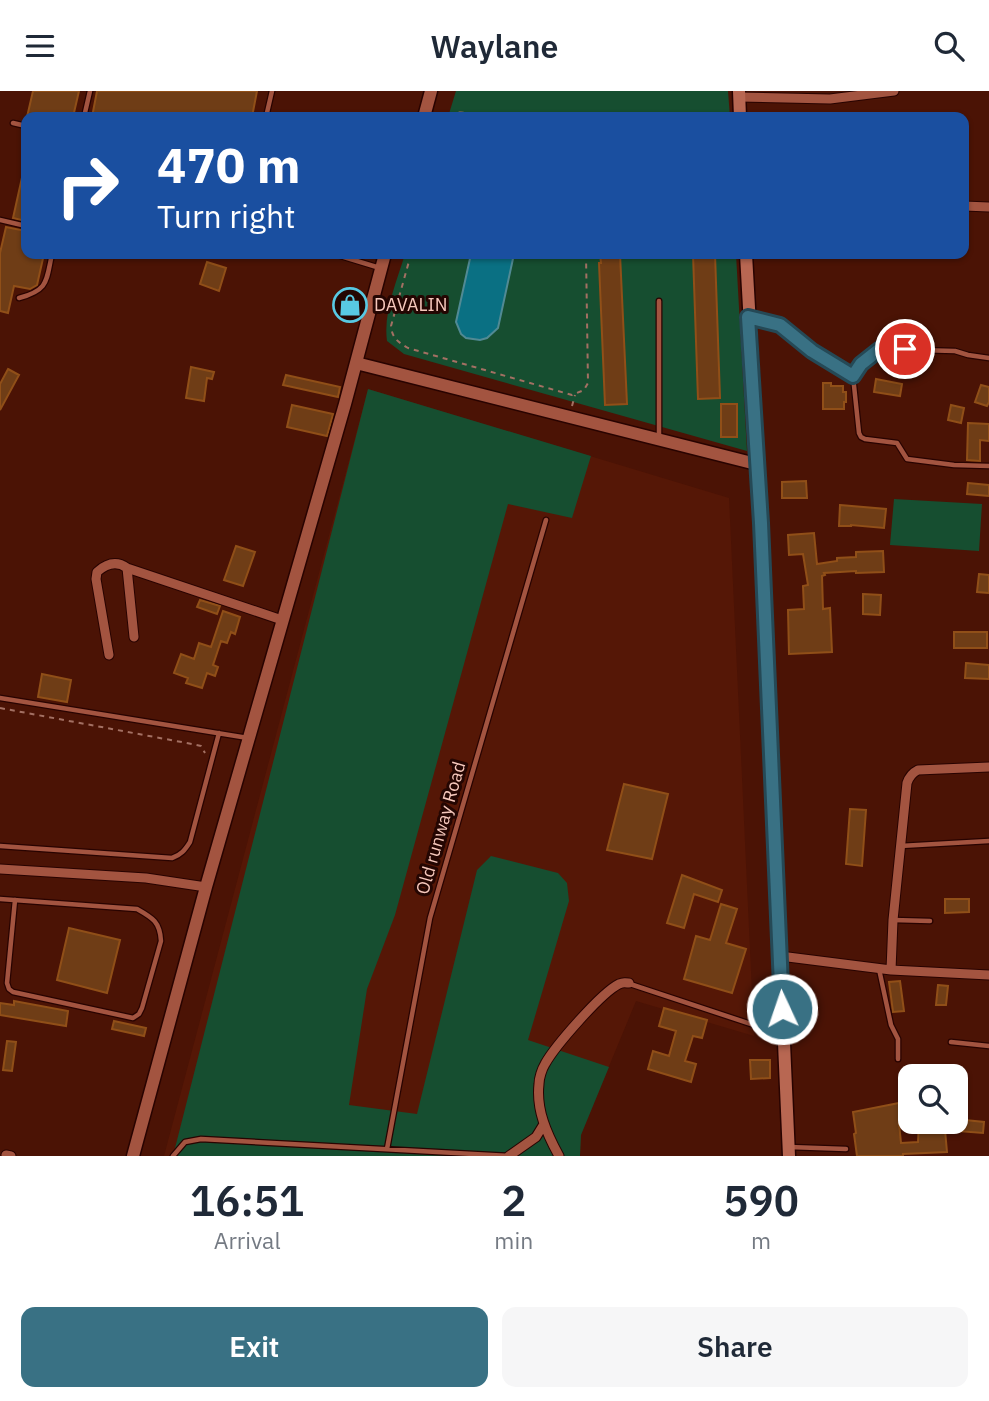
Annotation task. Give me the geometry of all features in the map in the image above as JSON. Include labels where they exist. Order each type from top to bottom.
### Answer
[{"type":"main road","points":[[739,94],[740,112]]},
{"type":"main road","points":[[746,259],[761,523],[789,1151]]},
{"type":"street","points":[[425,112],[431,91]]},
{"type":"street","points":[[739,94],[830,99],[894,91]]},
{"type":"street","points":[[969,206],[989,207]]},
{"type":"street","points":[[133,1156],[384,259]]},
{"type":"street","points":[[356,363],[756,464]]},
{"type":"street","points":[[109,655],[96,579],[97,572],[103,567],[117,563],[282,620]]},
{"type":"street","points":[[127,568],[134,637]]},
{"type":"street","points":[[891,969],[893,920],[907,783],[912,773],[918,769],[989,767]]},
{"type":"street","points":[[0,869],[146,878],[206,887]]},
{"type":"street","points":[[780,956],[878,968],[989,975]]},
{"type":"street","points":[[559,1156],[538,1104],[539,1082],[544,1065],[565,1036],[611,989],[622,982],[629,983]]},
{"type":"street","points":[[510,1156],[536,1137],[544,1124]]},
{"type":"lane","points":[[85,112],[89,91]]},
{"type":"lane","points":[[267,112],[272,91]]},
{"type":"lane","points":[[13,123],[21,125]]},
{"type":"lane","points":[[0,220],[21,225]]},
{"type":"lane","points":[[19,298],[35,294],[46,282],[51,259]]},
{"type":"lane","points":[[351,259],[381,268]]},
{"type":"lane","points":[[659,301],[659,440]]},
{"type":"lane","points":[[748,317],[780,325],[812,351],[853,376]]},
{"type":"lane","points":[[989,358],[955,351],[880,349],[861,364],[853,376],[861,437],[897,443],[907,459],[989,466]]},
{"type":"lane","name":"Old runway Road","points":[[387,1149],[430,918],[546,520]]},
{"type":"lane","points":[[0,698],[249,739]]},
{"type":"lane","points":[[0,846],[172,858],[179,855],[186,850],[190,842],[219,733]]},
{"type":"lane","points":[[900,846],[989,841]]},
{"type":"lane","points":[[0,899],[16,900],[137,909],[156,922],[161,941],[139,1014],[133,1018],[9,989],[7,983],[16,900]]},
{"type":"lane","points":[[893,920],[930,921]]},
{"type":"lane","points":[[878,968],[891,1025],[898,1039],[898,1059]]},
{"type":"lane","points":[[629,983],[784,1035]]},
{"type":"lane","points":[[951,1042],[989,1046]]},
{"type":"lane","points":[[173,1156],[185,1142],[196,1139],[510,1156]]},
{"type":"lane","points":[[789,1151],[846,1149]]},
{"type":"path","points":[[410,259],[391,326],[392,335],[398,342],[408,348],[572,394],[584,390],[588,383],[586,259]]},
{"type":"path","points":[[0,708],[201,746],[206,758]]},
{"type":"shaded area","points":[[368,389],[729,498],[754,1036],[636,1001],[581,1134],[580,1156],[164,1156]]},
{"type":"green space","points":[[456,91],[728,91],[730,112],[450,112]]},
{"type":"green space","points":[[403,259],[736,259],[747,451],[404,354],[387,341],[391,297]]},
{"type":"green space","points":[[368,389],[591,456],[572,518],[508,504],[395,915],[367,989],[349,1105],[417,1114],[477,870],[491,856],[558,873],[567,883],[569,901],[528,1040],[609,1067],[581,1135],[580,1156],[173,1156]]},
{"type":"green space","points":[[894,499],[982,504],[979,551],[890,545]]},
{"type":"water","points":[[470,259],[513,259],[498,328],[487,338],[466,338],[461,334],[456,322]]},
{"type":"building","points":[[33,91],[79,91],[74,112],[28,112]]},
{"type":"building","points":[[97,91],[257,91],[253,112],[93,112]]},
{"type":"building","points":[[21,182],[21,220],[13,218]]},
{"type":"building","points":[[6,227],[21,230],[21,259],[43,259],[37,285],[30,289],[14,286],[8,313],[0,311],[0,253]]},
{"type":"building","points":[[601,259],[620,259],[627,404],[605,405]]},
{"type":"building","points":[[693,259],[715,259],[720,398],[698,399]]},
{"type":"building","points":[[207,262],[226,268],[219,291],[200,284]]},
{"type":"building","points":[[191,367],[214,372],[212,379],[207,378],[204,401],[186,398]]},
{"type":"building","points":[[8,369],[19,375],[0,410],[0,384]]},
{"type":"building","points":[[286,375],[340,387],[338,397],[283,385]]},
{"type":"building","points":[[876,379],[902,384],[900,396],[874,392]]},
{"type":"building","points":[[823,383],[843,386],[843,392],[846,392],[844,409],[823,409]]},
{"type":"building","points":[[981,385],[989,387],[987,406],[975,402]]},
{"type":"building","points":[[721,404],[737,404],[737,437],[721,437]]},
{"type":"building","points":[[292,405],[333,414],[327,436],[287,427]]},
{"type":"building","points":[[951,405],[964,408],[961,423],[948,420]]},
{"type":"building","points":[[968,423],[989,424],[989,441],[980,440],[980,461],[967,460]]},
{"type":"building","points":[[806,481],[807,498],[782,498],[782,482]]},
{"type":"building","points":[[968,483],[989,485],[989,496],[967,494]]},
{"type":"building","points":[[840,505],[886,509],[884,528],[839,526]]},
{"type":"building","points":[[814,533],[817,564],[837,561],[837,558],[856,557],[856,552],[883,551],[884,572],[824,573],[823,609],[830,608],[832,652],[789,654],[788,610],[804,609],[803,586],[808,585],[803,554],[789,555],[788,535]]},
{"type":"building","points":[[236,546],[255,552],[243,586],[224,580]]},
{"type":"building","points":[[979,574],[989,575],[989,593],[977,592]]},
{"type":"building","points":[[863,594],[881,595],[880,615],[863,614]]},
{"type":"building","points":[[200,600],[220,606],[217,614],[197,607]]},
{"type":"building","points":[[223,611],[240,617],[235,634],[231,632],[227,643],[221,641],[213,665],[218,667],[215,676],[207,673],[202,688],[186,683],[188,678],[174,673],[181,654],[194,659],[199,643],[211,647]]},
{"type":"building","points":[[954,632],[987,632],[987,648],[954,648]]},
{"type":"building","points":[[966,663],[989,665],[989,679],[965,678]]},
{"type":"building","points":[[42,674],[71,680],[67,702],[38,697]]},
{"type":"building","points":[[624,784],[668,794],[652,859],[607,850]]},
{"type":"building","points":[[850,809],[866,810],[862,866],[846,864]]},
{"type":"building","points":[[682,875],[722,890],[718,902],[694,894],[684,928],[667,923]]},
{"type":"building","points":[[945,899],[969,899],[969,912],[945,913]]},
{"type":"building","points":[[721,904],[737,909],[726,943],[746,949],[732,993],[684,979],[696,936],[710,940]]},
{"type":"building","points":[[69,928],[120,940],[107,993],[57,980]]},
{"type":"building","points":[[900,981],[904,1011],[893,1012],[889,982]]},
{"type":"building","points":[[938,985],[948,986],[946,1005],[936,1005]]},
{"type":"building","points":[[14,1001],[68,1011],[66,1026],[0,1015],[0,1003],[14,1005]]},
{"type":"building","points":[[664,1008],[707,1020],[702,1038],[693,1036],[685,1061],[696,1064],[691,1082],[648,1069],[653,1051],[669,1056],[676,1031],[659,1026]]},
{"type":"building","points":[[114,1021],[146,1028],[144,1036],[112,1029]]},
{"type":"building","points":[[7,1041],[16,1042],[12,1071],[3,1070]]},
{"type":"building","points":[[750,1060],[770,1060],[770,1078],[751,1079]]},
{"type":"building","points":[[898,1103],[898,1134],[901,1143],[918,1142],[918,1134],[945,1134],[947,1152],[857,1156],[853,1112]]},
{"type":"building","points":[[968,1120],[984,1122],[983,1133],[968,1132]]},
{"type":"place","name":"DAVALIN","points":[[350,305]]},
{"type":"route","points":[[782,1009],[761,523],[748,317],[780,325],[812,351],[853,376],[861,364],[880,349],[905,349]]}]
